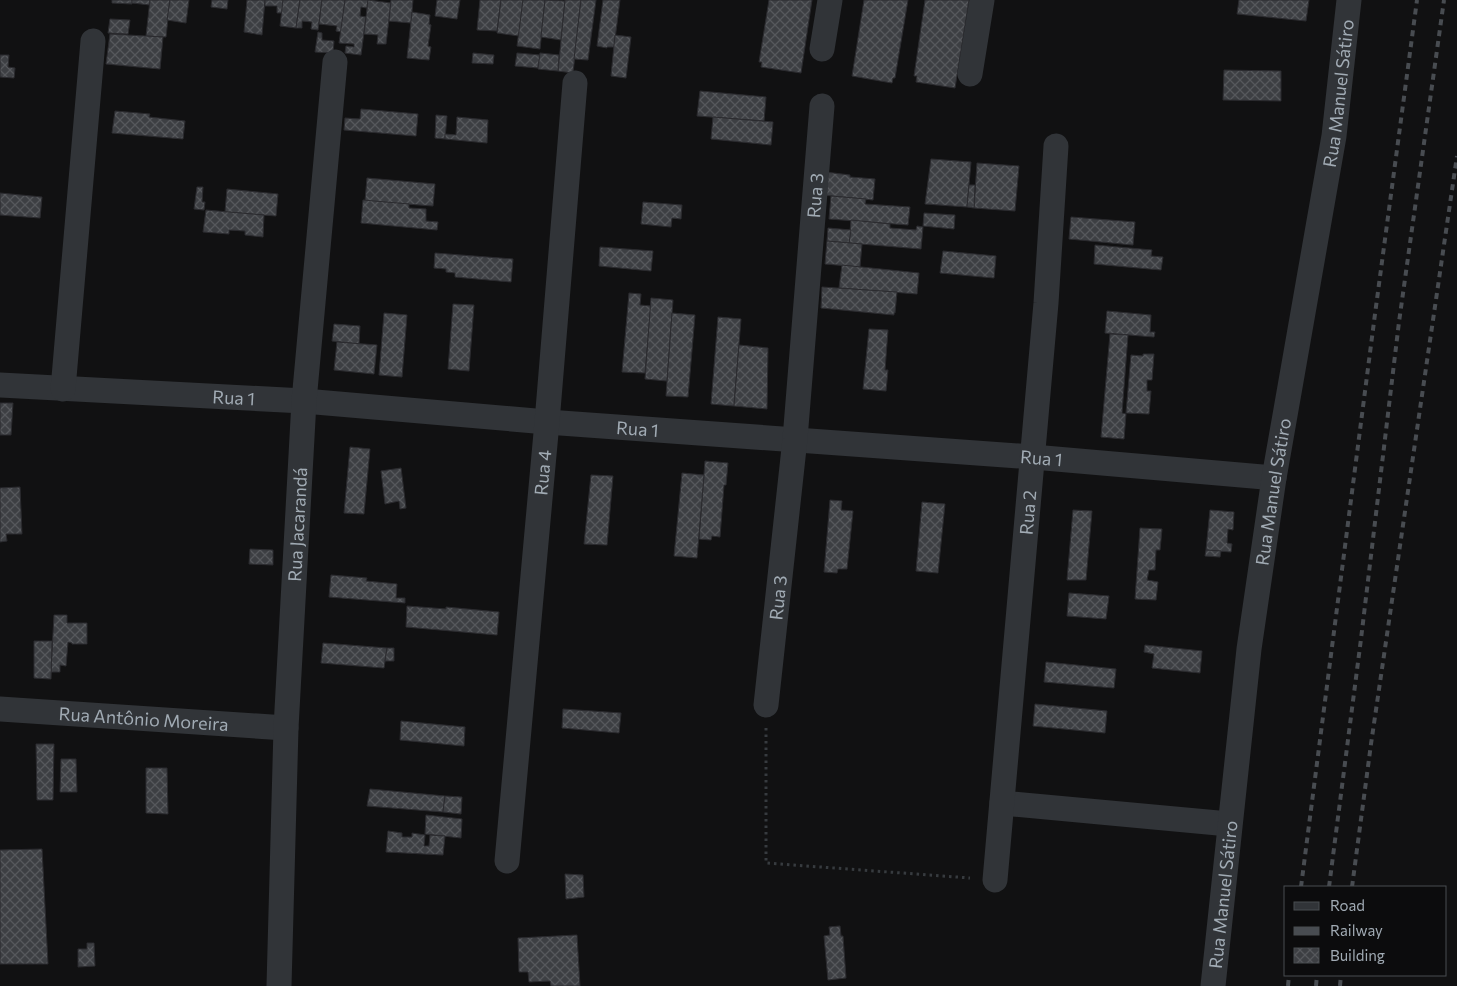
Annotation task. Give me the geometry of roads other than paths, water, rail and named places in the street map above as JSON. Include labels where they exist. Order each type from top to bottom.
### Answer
[{"type":"street","points":[[822,49],[830,0]]},
{"type":"street","points":[[970,74],[982,0]]},
{"type":"street","name":"Rua Manuel Sátiro","points":[[1213,986],[1249,649],[1274,478],[1334,136],[1349,0]]},
{"type":"street","points":[[64,389],[93,41]]},
{"type":"street","name":"Rua Jacarandá","points":[[279,986],[286,728],[304,401],[335,62]]},
{"type":"street","name":"Rua 4","points":[[507,861],[548,422],[575,83]]},
{"type":"street","name":"Rua 3","points":[[766,705],[795,439],[822,106]]},
{"type":"street","name":"Rua 2","points":[[995,880],[1046,303],[1056,146]]},
{"type":"street","name":"Rua 1","points":[[0,385],[304,401],[548,422],[1033,457],[1274,478]]},
{"type":"street","name":"Rua Antônio Moreira","points":[[0,709],[286,728]]},
{"type":"street","points":[[1002,803],[1229,824]]},
{"type":"railway","points":[[1301,886],[1417,0]]},
{"type":"railway","points":[[1329,886],[1399,322],[1444,0]]},
{"type":"railway","points":[[1352,886],[1371,744],[1457,156]]},
{"type":"railway","points":[[1288,986],[1289,976]]},
{"type":"railway","points":[[1316,986],[1317,976]]},
{"type":"railway","points":[[1340,986],[1341,976]]}]
